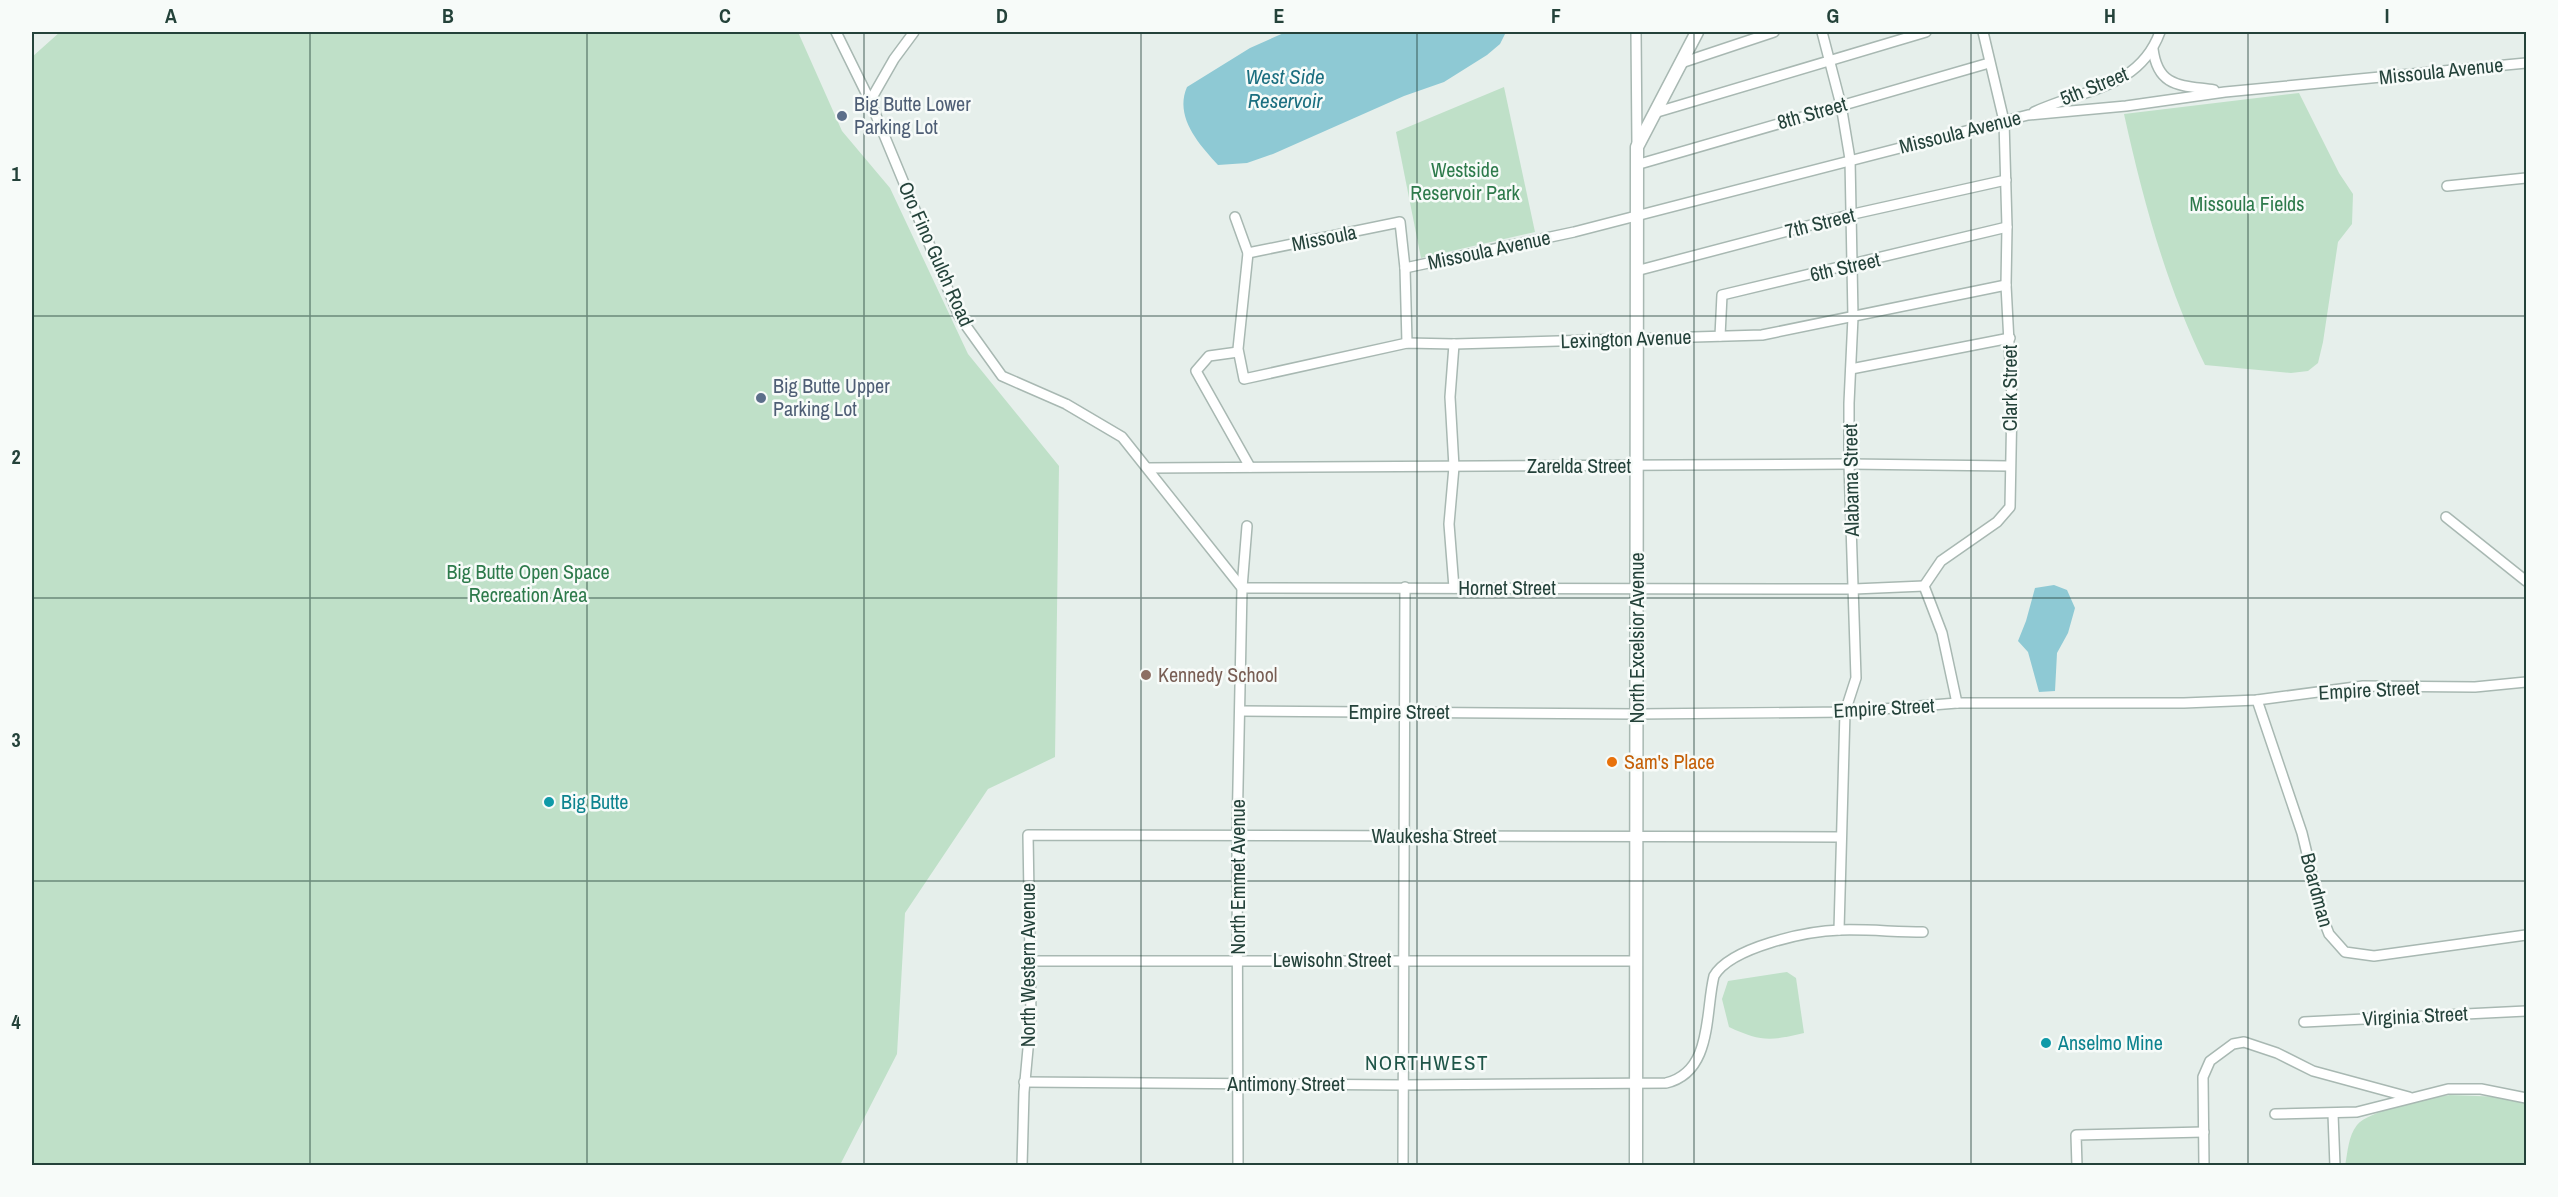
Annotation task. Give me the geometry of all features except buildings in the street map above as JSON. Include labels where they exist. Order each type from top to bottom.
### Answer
[{"type":"street","name":"Oro Fino Gulch Road","points":[[836,32],[870,101],[959,316],[1002,376],[1066,404],[1122,437],[1148,468]]},
{"type":"street","points":[[870,101],[894,58],[914,32]]},
{"type":"street","points":[[1636,32],[1637,147]]},
{"type":"street","points":[[1637,147],[1697,32]]},
{"type":"street","points":[[1680,63],[1774,32]]},
{"type":"street","name":"Alabama Street","points":[[1822,32],[1841,105],[1850,159],[1849,215],[1853,266],[1849,464],[1856,678],[1845,712],[1839,930]]},
{"type":"street","points":[[1654,113],[1926,32]]},
{"type":"street","name":"Clark Street","points":[[1924,586],[1941,561],[1997,522],[2010,507],[2012,400],[2006,285],[2004,121],[1983,32]]},
{"type":"street","name":"5th Street","points":[[2028,115],[2057,101],[2112,83],[2136,69],[2153,49],[2160,32]]},
{"type":"street","name":"5th Street","points":[[2153,49],[2155,64],[2160,74],[2178,84],[2225,92]]},
{"type":"street","name":"8th Street","points":[[1636,165],[1989,63]]},
{"type":"street","name":"Missoula Avenue","points":[[1405,268],[1574,232],[1850,159],[2028,115],[2225,92],[2526,63]]},
{"type":"street","name":"North Excelsior Avenue","points":[[1636,1166],[1637,147]]},
{"type":"street","points":[[2447,186],[2526,178]]},
{"type":"street","name":"7th Street","points":[[1636,271],[1849,215],[2006,180]]},
{"type":"street","points":[[1235,217],[1248,253],[1238,352],[1209,356],[1197,370],[1250,467]]},
{"type":"street","name":"Missoula","points":[[1248,253],[1400,222],[1405,268]]},
{"type":"street","name":"6th Street","points":[[1720,336],[1722,296],[2007,227]]},
{"type":"street","points":[[1405,268],[1407,343]]},
{"type":"street","name":"Lexington Avenue","points":[[1238,352],[1244,379],[1407,343],[1454,344],[1762,335],[2006,285]]},
{"type":"street","points":[[1851,369],[2010,338]]},
{"type":"street","points":[[1454,344],[1450,397],[1454,467],[1449,524],[1454,588]]},
{"type":"street","name":"Zarelda Street","points":[[1148,468],[1849,464],[2009,466]]},
{"type":"street","points":[[1148,468],[1242,588]]},
{"type":"street","points":[[2446,517],[2526,581]]},
{"type":"street","name":"North Emmet Avenue","points":[[1238,1166],[1237,835],[1242,588],[1247,526]]},
{"type":"street","points":[[1924,586],[1942,633],[1957,703]]},
{"type":"street","name":"Hornet Street","points":[[1242,588],[1854,589],[1924,586]]},
{"type":"street","points":[[1403,1166],[1405,587]]},
{"type":"street","name":"Empire Street","points":[[1241,711],[1637,714],[1845,712],[1957,703],[2184,703],[2257,700],[2362,686],[2475,687],[2526,682]]},
{"type":"street","name":"Boardman","points":[[2257,700],[2302,833],[2322,916],[2329,934],[2345,952],[2374,956],[2526,935]]},
{"type":"street","name":"Waukesha Street","points":[[1028,836],[1840,837]]},
{"type":"street","name":"North Western Avenue","points":[[1022,1166],[1024,1082],[1031,1020],[1028,836]]},
{"type":"street","points":[[1839,930],[1923,932]]},
{"type":"street","name":"Antimony Street","points":[[1024,1082],[1635,1085],[1673,1082],[1687,1072],[1706,1036],[1711,987],[1718,970],[1732,958],[1763,947],[1817,933],[1839,930]]},
{"type":"street","name":"Lewisohn Street","points":[[1029,962],[1635,961]]},
{"type":"street","name":"Virginia Street","points":[[2304,1022],[2526,1011]]},
{"type":"street","points":[[2204,1166],[2203,1077],[2210,1061],[2223,1050],[2244,1042],[2277,1053],[2313,1071],[2409,1097]]},
{"type":"street","points":[[2275,1114],[2357,1112],[2409,1097],[2462,1089],[2496,1091],[2526,1098]]},
{"type":"street","points":[[2333,1114],[2335,1166]]},
{"type":"street","points":[[2077,1166],[2076,1135],[2204,1132]]},
{"type":"green space","name":"Big Butte Open Space Recreation Area","points":[[60,32],[798,32],[842,131],[890,188],[968,354],[1059,466],[1055,757],[988,789],[905,913],[897,1054],[840,1165],[32,1165],[32,57]]},
{"type":"green space","name":"Westside Reservoir Park","points":[[1504,87],[1535,232],[1421,258],[1396,132]]},
{"type":"green space","name":"Missoula Fields","points":[[2299,93],[2339,173],[2353,194],[2352,224],[2338,242],[2318,363],[2308,371],[2291,373],[2205,365],[2167,273],[2139,178],[2124,114]]},
{"type":"green space","points":[[1787,972],[1796,978],[1804,1033],[1766,1039],[1729,1027],[1722,999],[1728,981]]},
{"type":"green space","points":[[2450,1095],[2503,1097],[2526,1102],[2526,1165],[2345,1166],[2352,1134],[2357,1125],[2364,1120],[2386,1110]]},
{"type":"water","name":"West Side Reservoir","points":[[1286,32],[1506,32],[1500,44],[1487,55],[1444,82],[1404,96],[1273,154],[1247,163],[1218,165],[1196,139],[1186,119],[1184,98],[1187,87],[1250,48]]},
{"type":"water","points":[[2054,585],[2067,590],[2075,608],[2068,633],[2057,653],[2055,691],[2039,692],[2028,652],[2018,641],[2035,588]]},
{"type":"place","name":"Big Butte Lower Parking Lot","points":[[842,116]]},
{"type":"place","name":"Big Butte Upper Parking Lot","points":[[761,398]]},
{"type":"place","name":"Kennedy School","points":[[1146,675]]},
{"type":"place","name":"Sam's Place","points":[[1612,762]]},
{"type":"place","name":"Big Butte","points":[[549,802]]},
{"type":"place","name":"Anselmo Mine","points":[[2046,1043]]},
{"type":"district","name":"NORTHWEST","points":[[1427,1063]]}]
